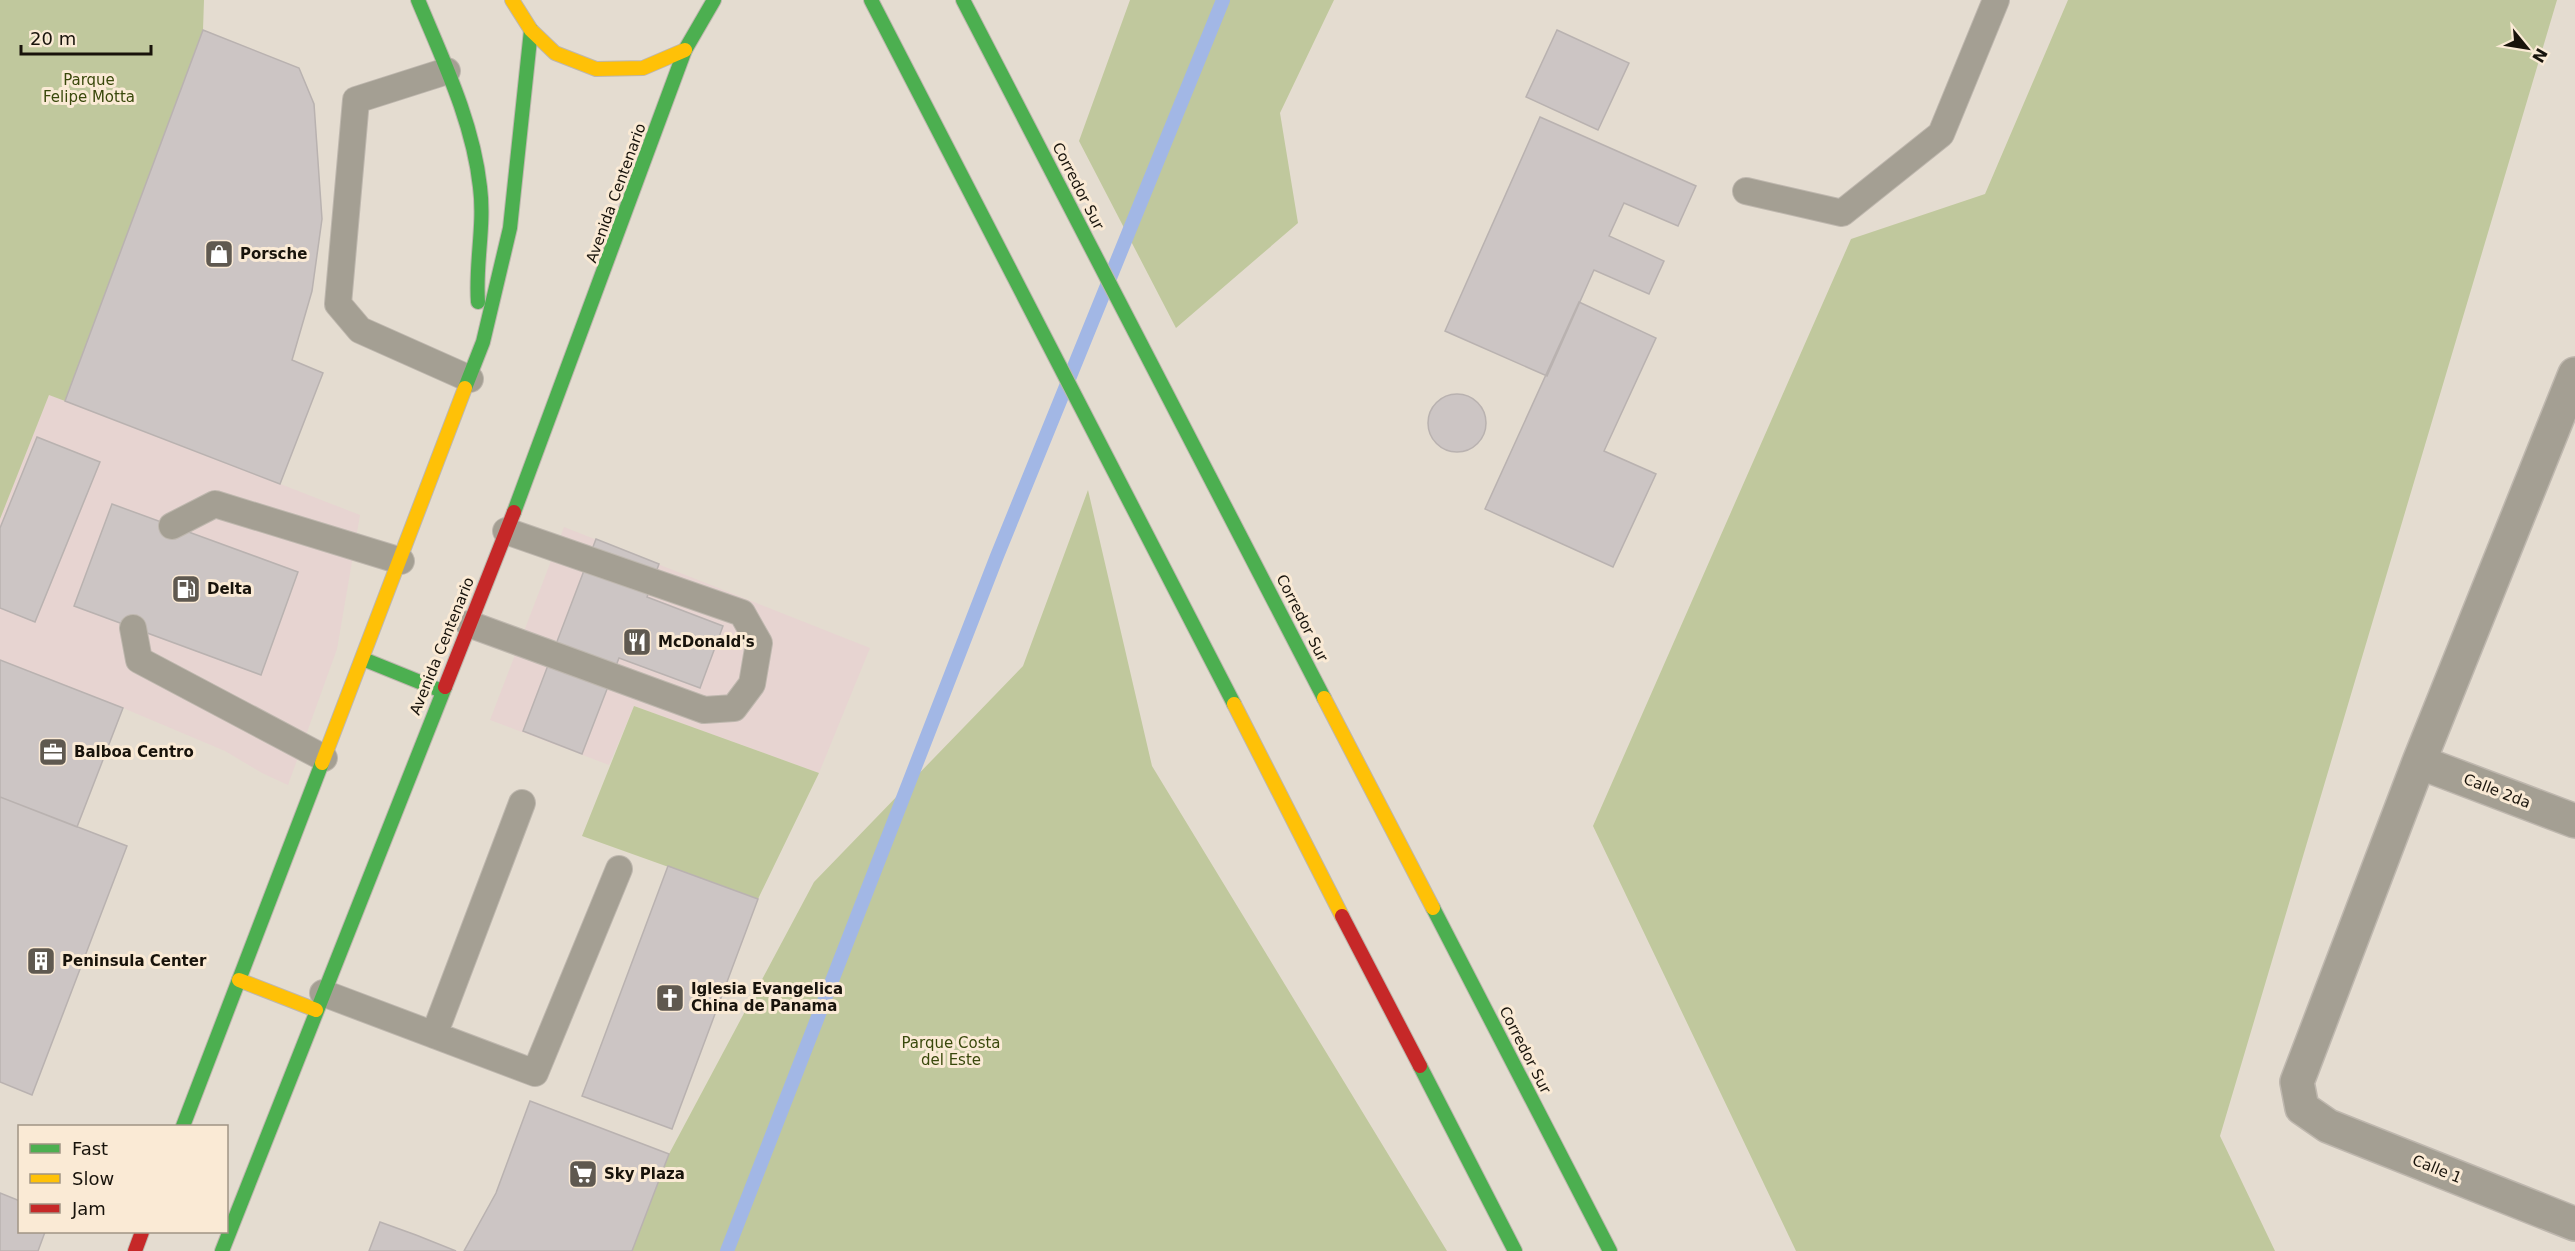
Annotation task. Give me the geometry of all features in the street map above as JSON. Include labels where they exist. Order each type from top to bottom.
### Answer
[{"type":"main road","points":[[418,0],[447,71],[475,152],[482,215],[477,296],[483,342]]},
{"type":"main road","points":[[512,0],[531,30],[555,52],[596,69],[643,68],[684,50]]},
{"type":"main road","name":"Avenida Centenario","points":[[222,1251],[506,531],[644,166],[684,50],[714,0]]},
{"type":"main road","points":[[872,0],[1515,1251]]},
{"type":"main road","name":"Corredor Sur","points":[[963,0],[1610,1251]]},
{"type":"main road","points":[[183,1125],[483,342],[510,228],[531,30]]},
{"type":"main road","points":[[363,659],[442,691]]},
{"type":"main road","points":[[239,980],[319,1002]]},
{"type":"main road","points":[[135,1251],[142,1233]]},
{"type":"street","points":[[2420,762],[2575,374]]},
{"type":"street","name":"Calle 2da","points":[[2420,762],[2575,821]]},
{"type":"street","name":"Calle 1","points":[[2420,762],[2297,1082],[2302,1108],[2328,1126],[2575,1224]]},
{"type":"lane","points":[[1746,190],[1842,213],[1941,134],[1996,0]]},
{"type":"lane","points":[[447,71],[356,100],[338,304],[360,330],[470,379]]},
{"type":"lane","points":[[172,526],[215,504],[401,561]]},
{"type":"lane","points":[[469,624],[704,710],[734,708],[752,684],[759,643],[742,613],[506,531]]},
{"type":"lane","points":[[133,628],[139,660],[324,758]]},
{"type":"lane","points":[[434,1035],[522,803]]},
{"type":"lane","points":[[319,1002],[434,1035],[535,1073],[619,869]]},
{"type":"shaded area","points":[[49,394],[360,515],[337,649],[288,785],[225,751],[0,660],[0,519]]},
{"type":"shaded area","points":[[564,527],[870,648],[819,773],[634,706],[609,765],[490,720]]},
{"type":"green space","name":"Parque Felipe Motta","points":[[0,0],[204,0],[203,30],[65,401],[49,395],[0,519]]},
{"type":"green space","points":[[1130,0],[1334,0],[1280,113],[1298,223],[1176,328],[1079,141]]},
{"type":"green space","points":[[2068,0],[2557,0],[2220,1136],[2275,1251],[1796,1251],[1593,826],[1851,239],[1985,194]]},
{"type":"green space","name":"Parque Costa del Este","points":[[1088,490],[1152,766],[1447,1251],[632,1251],[669,1154],[814,882],[1023,666]]},
{"type":"green space","points":[[634,706],[819,773],[758,899],[582,836]]},
{"type":"building","name":"Porsche","points":[[203,30],[299,68],[314,104],[322,219],[312,291],[292,360],[323,373],[280,484],[65,401]]},
{"type":"building","points":[[1557,30],[1629,63],[1598,130],[1526,97]]},
{"type":"building","points":[[1540,117],[1696,186],[1678,226],[1624,203],[1609,236],[1664,261],[1649,294],[1594,270],[1547,376],[1445,331]]},
{"type":"building","points":[[1579,302],[1656,338],[1604,451],[1656,474],[1613,567],[1485,509]]},
{"type":"building","points":[[1457,394],[1468,396],[1481,407],[1486,423],[1484,434],[1473,447],[1457,452],[1446,450],[1433,439],[1428,423],[1430,412],[1441,399]]},
{"type":"building","points":[[37,437],[100,462],[35,622],[0,608],[0,528]]},
{"type":"building","name":"Delta","points":[[112,504],[298,572],[261,675],[74,606]]},
{"type":"building","name":"McDonald's","points":[[596,539],[659,564],[647,597],[723,626],[700,688],[619,658],[582,754],[523,731]]},
{"type":"building","name":"Balboa Centro","points":[[0,660],[123,708],[77,827],[0,797]]},
{"type":"building","name":"Peninsula Center","points":[[0,797],[127,846],[32,1095],[0,1082]]},
{"type":"building","name":"Iglesia Evangelica China de Panama","points":[[668,866],[758,899],[672,1129],[582,1096]]},
{"type":"building","name":"Sky Plaza","points":[[530,1101],[669,1154],[632,1251],[464,1251],[496,1193]]},
{"type":"building","points":[[0,1193],[18,1200],[18,1233],[45,1233],[38,1251],[0,1251]]},
{"type":"building","points":[[380,1222],[416,1235],[456,1251],[369,1251]]},
{"type":"waterway","points":[[727,1251],[997,556],[1223,0]]},
{"type":"traffic: fast","points":[[418,0],[456,92],[476,163],[481,202],[478,302]]},
{"type":"traffic: fast","points":[[514,512],[685,50],[714,0]]},
{"type":"traffic: fast","points":[[871,0],[1234,704]]},
{"type":"traffic: fast","points":[[963,0],[1324,698]]},
{"type":"traffic: fast","points":[[465,388],[483,342],[510,228],[531,30]]},
{"type":"traffic: fast","points":[[363,659],[442,691]]},
{"type":"traffic: fast","points":[[222,1251],[445,687]]},
{"type":"traffic: fast","points":[[183,1125],[322,763]]},
{"type":"traffic: fast","points":[[1433,908],[1610,1251]]},
{"type":"traffic: fast","points":[[1420,1066],[1515,1251]]},
{"type":"traffic: slow","points":[[512,0],[531,30],[555,53],[596,69],[643,68],[685,50]]},
{"type":"traffic: slow","points":[[322,763],[465,388]]},
{"type":"traffic: slow","points":[[1324,698],[1433,908]]},
{"type":"traffic: slow","points":[[1234,704],[1342,916]]},
{"type":"traffic: slow","points":[[239,980],[316,1010]]},
{"type":"traffic: jam","points":[[445,687],[514,512]]},
{"type":"traffic: jam","points":[[1342,916],[1420,1066]]},
{"type":"traffic: jam","points":[[135,1251],[142,1233]]},
{"type":"place","name":"Porsche","points":[[219,254]]},
{"type":"place","name":"Delta","points":[[186,589]]},
{"type":"place","name":"McDonald's","points":[[637,642]]},
{"type":"place","name":"Balboa Centro","points":[[53,752]]},
{"type":"place","name":"Peninsula Center","points":[[41,961]]},
{"type":"place","name":"Iglesia Evangelica China de Panama","points":[[670,998]]},
{"type":"place","name":"Sky Plaza","points":[[583,1174]]}]
